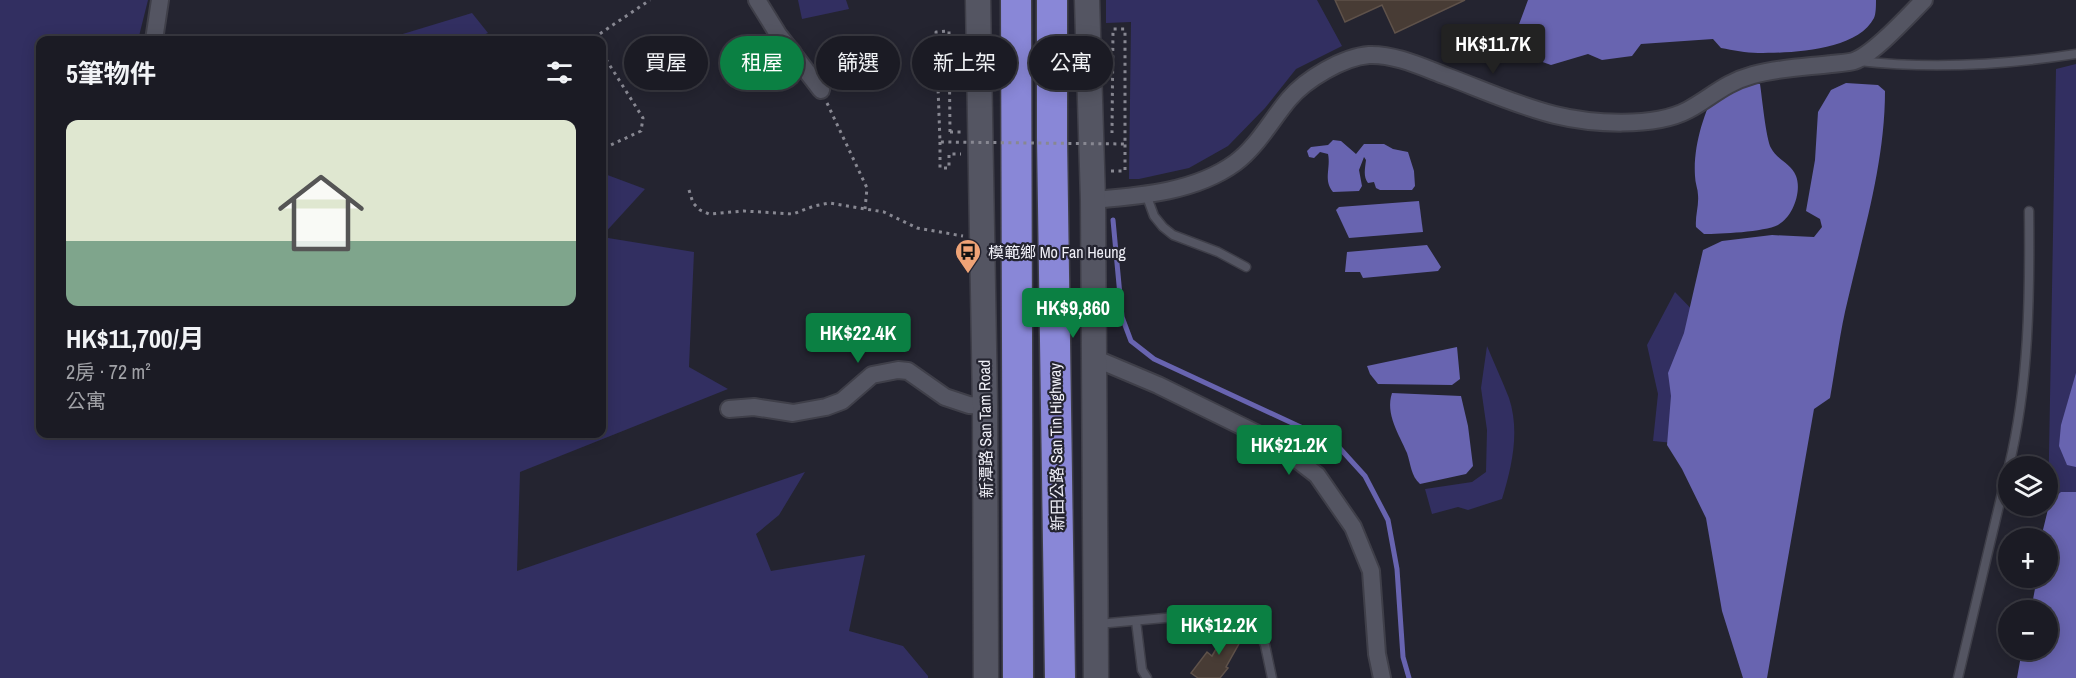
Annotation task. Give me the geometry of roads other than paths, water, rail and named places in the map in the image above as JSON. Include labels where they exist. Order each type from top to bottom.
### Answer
[{"type":"highway","points":[[1016,0],[1018,678]]},
{"type":"highway","name":"新田公路 San Tin Highway","points":[[1052,0],[1060,678]]},
{"type":"main road","name":"新潭路 San Tam Road","points":[[978,0],[987,678]]},
{"type":"main road","points":[[1087,0],[1093,200],[1096,678]]},
{"type":"street","points":[[155,36],[160,0]]},
{"type":"street","points":[[758,0],[778,34],[816,83]]},
{"type":"street","points":[[1093,200],[1179,188],[1206,178],[1236,162],[1268,127],[1290,97],[1314,77],[1341,63],[1369,56],[1388,57],[1419,65],[1552,114],[1582,122],[1632,122],[1665,118],[1687,110],[1726,84],[1753,75],[1855,61],[1876,46],[1924,0]]},
{"type":"street","points":[[1094,358],[1158,385],[1274,442],[1317,475],[1353,527],[1371,571],[1377,654],[1382,678]]},
{"type":"street","points":[[729,409],[754,407],[794,412],[826,407],[842,401],[872,375],[898,370],[908,371],[945,397],[969,405],[985,406]]},
{"type":"lane","points":[[1855,61],[1893,65],[1950,64],[2049,58],[2076,54]]},
{"type":"lane","points":[[1146,194],[1154,216],[1173,235],[1218,252],[1246,267]]},
{"type":"lane","points":[[2012,456],[2016,438],[2030,304],[2029,211]]},
{"type":"lane","points":[[1958,678],[1998,513]]},
{"type":"lane","points":[[1096,624],[1220,613],[1243,618],[1258,630],[1265,645],[1272,678]]},
{"type":"lane","points":[[1136,621],[1142,670],[1147,678]]},
{"type":"waterway","points":[[1113,220],[1122,317],[1131,341],[1154,359],[1335,443],[1365,476],[1388,520],[1397,569],[1403,657],[1409,678]]},
{"type":"place","name":"模範鄉 Mo Fan Heung","points":[[968,275]]}]
